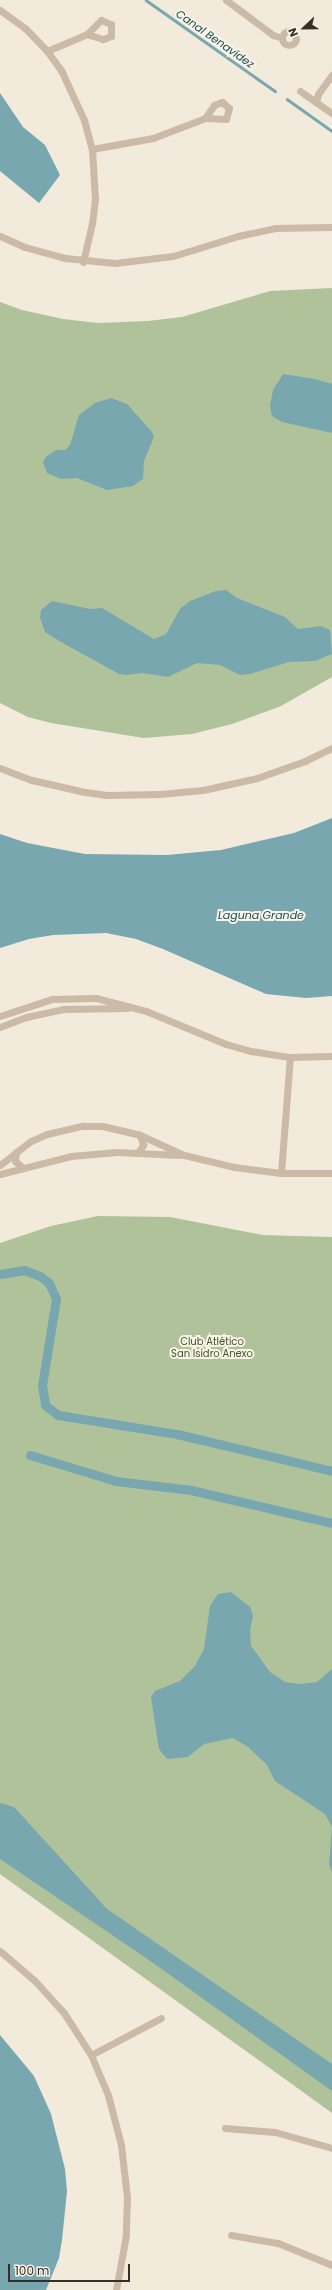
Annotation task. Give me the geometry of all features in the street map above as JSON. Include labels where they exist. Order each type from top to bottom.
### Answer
[{"type":"street","points":[[226,0],[273,35],[282,38]]},
{"type":"street","points":[[0,10],[25,28],[47,51],[73,93],[92,149],[94,213],[83,262]]},
{"type":"street","points":[[47,51],[87,34]]},
{"type":"street","points":[[316,102],[318,94],[332,75]]},
{"type":"street","points":[[300,91],[332,113]]},
{"type":"street","points":[[92,149],[153,138],[205,118]]},
{"type":"street","points":[[0,236],[31,249],[83,262],[146,261],[173,256],[264,230],[332,227]]},
{"type":"street","points":[[0,768],[32,780],[85,792],[107,795],[160,794],[203,790],[257,778],[305,761],[332,748]]},
{"type":"street","points":[[0,1016],[34,1003],[73,997],[113,1001],[135,1008],[226,1044],[290,1057],[332,1056]]},
{"type":"street","points":[[0,1027],[26,1017],[62,1009],[135,1008]]},
{"type":"street","points":[[281,1173],[290,1057]]},
{"type":"street","points":[[0,1165],[16,1151],[47,1134],[83,1126],[114,1128],[140,1135],[184,1155]]},
{"type":"street","points":[[138,1152],[143,1145],[140,1135]]},
{"type":"street","points":[[16,1151],[15,1161],[23,1168]]},
{"type":"street","points":[[0,1174],[71,1156],[138,1152],[184,1155],[234,1167],[281,1173],[332,1172]]},
{"type":"street","points":[[0,1951],[24,1970],[55,2002],[91,2054],[113,2110],[124,2164],[126,2229],[116,2290]]},
{"type":"street","points":[[91,2054],[161,2018]]},
{"type":"street","points":[[225,2128],[275,2132],[332,2148]]},
{"type":"street","points":[[231,2235],[278,2243],[332,2265]]},
{"type":"green space","points":[[332,288],[332,677],[281,706],[232,724],[192,734],[144,738],[51,723],[28,717],[0,703],[0,302],[22,310],[63,319],[98,323],[148,321],[182,317],[270,291]]},
{"type":"green space","name":"Club Atlético San Isidro Anexo","points":[[98,1216],[170,1217],[263,1235],[332,1237],[332,2113],[0,1874],[0,1243],[51,1226]]},
{"type":"water","points":[[0,93],[23,127],[45,145],[60,175],[39,203],[0,171]]},
{"type":"water","points":[[283,374],[315,379],[332,384],[332,433],[282,422],[272,416],[270,406],[273,390]]},
{"type":"water","points":[[111,398],[127,404],[152,432],[154,437],[144,461],[143,479],[133,486],[107,490],[77,478],[61,479],[47,473],[43,462],[46,457],[56,450],[65,450],[70,445],[79,415],[95,403]]},
{"type":"water","points":[[226,590],[237,598],[285,617],[298,629],[321,626],[330,630],[332,654],[315,661],[289,662],[250,674],[240,675],[220,665],[197,663],[168,677],[142,673],[127,675],[119,674],[45,632],[40,618],[41,610],[52,601],[90,609],[102,608],[154,639],[166,634],[180,609],[190,601],[216,591]]},
{"type":"water","name":"Laguna Grande","points":[[332,818],[332,996],[306,998],[266,994],[163,949],[136,939],[106,933],[53,935],[29,939],[0,948],[0,834],[27,843],[85,854],[167,855],[221,850],[294,833]]},
{"type":"water","points":[[231,1592],[250,1607],[253,1616],[250,1630],[251,1646],[270,1672],[285,1682],[300,1684],[317,1682],[332,1669],[332,1827],[325,1814],[275,1781],[267,1765],[248,1747],[233,1738],[204,1744],[188,1757],[167,1759],[159,1749],[151,1697],[155,1691],[180,1681],[195,1666],[204,1649],[210,1606],[218,1594]]},
{"type":"water","points":[[0,1803],[14,1807],[107,1909],[332,2064],[332,2091],[149,1960],[0,1859]]},
{"type":"water","points":[[332,1827],[332,1873],[329,1864]]},
{"type":"water","points":[[0,2035],[34,2076],[51,2114],[65,2169],[67,2191],[62,2240],[59,2258],[46,2290],[0,2290]]},
{"type":"waterway","name":"Canal Benavídez","points":[[146,0],[275,91]]},
{"type":"waterway","name":"Canal Benavídez","points":[[287,99],[332,131]]},
{"type":"waterway","points":[[0,1274],[24,1270],[40,1276],[49,1283],[56,1299],[42,1385],[45,1405],[58,1415],[177,1434],[332,1471]]},
{"type":"waterway","points":[[30,1455],[116,1481],[191,1490],[332,1523]]}]
